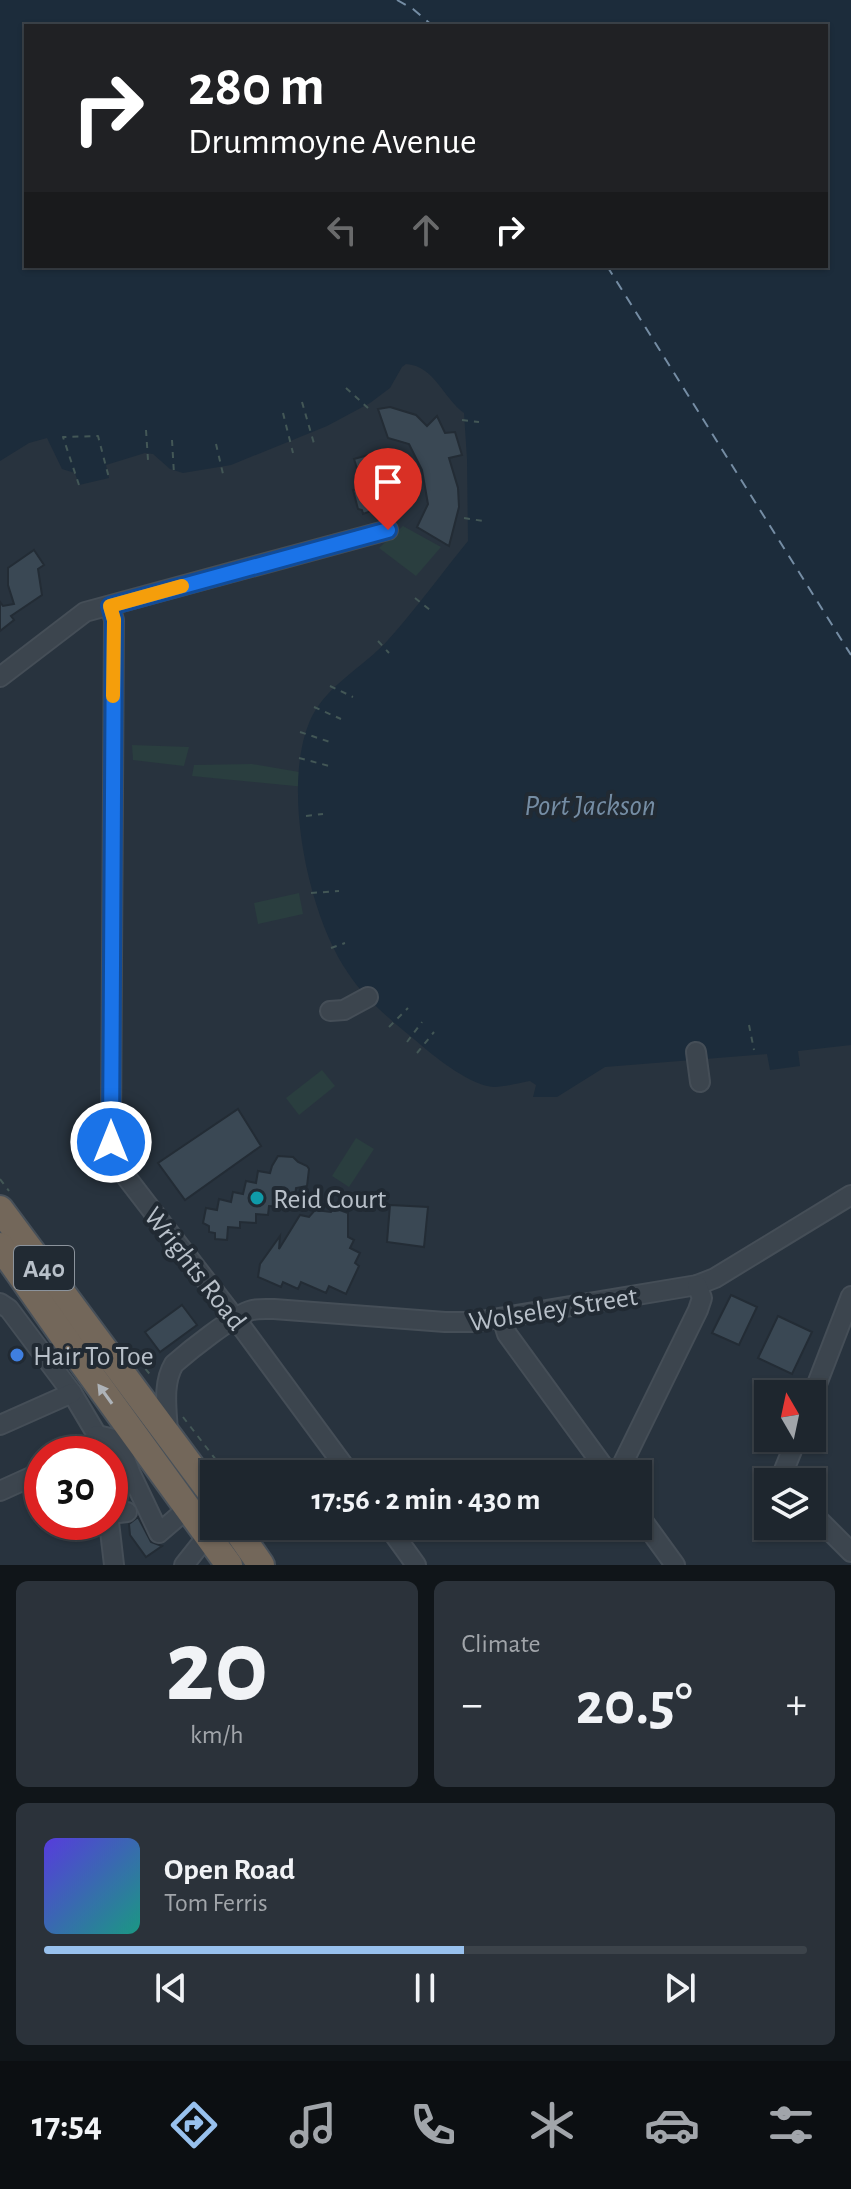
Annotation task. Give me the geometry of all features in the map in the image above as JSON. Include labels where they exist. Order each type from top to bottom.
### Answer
[{"type":"highway","name":"A40","points":[[0,1209],[174,1424],[200,1463]]},
{"type":"highway","name":"A40","points":[[0,1246],[140,1465],[188,1508],[200,1526]]},
{"type":"highway","name":"A40","points":[[213,1540],[246,1564]]},
{"type":"highway","name":"A40","points":[[238,1540],[246,1564]]},
{"type":"street","points":[[0,677],[85,612],[388,530]]},
{"type":"street","name":"Wrights Road","points":[[110,606],[114,620],[113,1149],[121,1170],[340,1460]]},
{"type":"street","points":[[330,1011],[344,1010],[368,997]]},
{"type":"street","points":[[696,1052],[700,1082]]},
{"type":"street","name":"Wolseley Street","points":[[174,1424],[166,1392],[174,1364],[247,1312],[261,1309],[455,1322],[502,1318],[697,1285],[715,1278],[851,1195]]},
{"type":"street","points":[[624,1460],[698,1310],[702,1298],[697,1285]]},
{"type":"street","points":[[818,1380],[851,1296]]},
{"type":"street","points":[[0,1303],[9,1309],[72,1393],[97,1435],[114,1439],[140,1465],[159,1533],[188,1508]]},
{"type":"street","points":[[502,1318],[507,1334],[602,1460]]},
{"type":"street","points":[[824,1365],[851,1325]]},
{"type":"street","points":[[0,1425],[72,1393]]},
{"type":"street","points":[[0,1491],[24,1480]]},
{"type":"street","points":[[826,1527],[851,1552]]},
{"type":"street","points":[[652,1533],[675,1565]]},
{"type":"street","points":[[111,1540],[114,1565],[134,1561]]},
{"type":"street","points":[[184,1565],[204,1540]]},
{"type":"street","points":[[398,1540],[416,1565]]},
{"type":"path","points":[[346,388],[368,408]]},
{"type":"path","points":[[302,402],[315,447]]},
{"type":"path","points":[[283,413],[293,453]]},
{"type":"path","points":[[462,420],[479,422]]},
{"type":"path","points":[[146,430],[148,460]]},
{"type":"path","points":[[79,485],[63,437],[98,436],[109,478]]},
{"type":"path","points":[[172,440],[174,474]]},
{"type":"path","points":[[216,444],[223,474]]},
{"type":"path","points":[[464,518],[483,521]]},
{"type":"path","points":[[415,598],[430,610]]},
{"type":"path","points":[[378,641],[389,653]]},
{"type":"path","points":[[330,686],[353,697]]},
{"type":"path","points":[[314,707],[341,719]]},
{"type":"path","points":[[300,732],[330,742]]},
{"type":"path","points":[[299,758],[333,767]]},
{"type":"path","points":[[306,816],[323,814]]},
{"type":"path","points":[[311,893],[339,891]]},
{"type":"path","points":[[331,948],[345,943]]},
{"type":"path","points":[[389,1027],[408,1008]]},
{"type":"path","points":[[407,1042],[422,1022]]},
{"type":"path","points":[[749,1025],[754,1050]]},
{"type":"path","points":[[417,1053],[434,1032]]},
{"type":"path","points":[[150,1367],[146,1368],[166,1392]]},
{"type":"path","points":[[174,1424],[214,1460]]},
{"type":"green space","points":[[403,526],[441,547],[416,576],[379,548]]},
{"type":"green space","points":[[132,745],[189,747],[184,766],[133,760]]},
{"type":"green space","points":[[252,764],[305,773],[305,787],[192,776],[194,765]]},
{"type":"green space","points":[[299,893],[303,914],[258,924],[254,903]]},
{"type":"green space","points":[[322,1070],[335,1086],[299,1115],[286,1098]]},
{"type":"green space","points":[[356,1138],[374,1149],[349,1187],[332,1176]]},
{"type":"water","name":"Port Jackson","points":[[0,0],[851,0],[851,1045],[798,1051],[800,1066],[770,1070],[767,1054],[605,1067],[557,1097],[533,1097],[536,1085],[530,1081],[494,1087],[455,1071],[382,1012],[348,973],[321,919],[303,851],[298,782],[301,750],[309,723],[324,698],[388,640],[468,541],[464,413],[424,370],[406,364],[390,388],[370,403],[327,426],[231,465],[183,473],[170,469],[153,454],[145,453],[106,465],[109,478],[79,485],[75,473],[62,469],[47,438],[29,443],[0,461]]},
{"type":"building","points":[[390,407],[416,415],[427,426],[437,416],[445,433],[455,432],[462,455],[449,458],[458,488],[459,507],[449,546],[417,527],[428,504],[422,470],[409,444],[388,438],[378,409]]},
{"type":"building","points":[[368,455],[376,484],[394,479],[399,496],[372,504],[374,510],[363,514],[358,509],[353,490],[363,487],[354,459]]},
{"type":"building","points":[[34,550],[44,565],[38,569],[42,595],[11,616],[14,620],[0,631],[0,602],[3,606],[14,604],[8,585],[8,568]]},
{"type":"building","points":[[238,1109],[261,1146],[185,1200],[158,1163]]},
{"type":"building","name":"Reid Court","points":[[278,1156],[293,1157],[307,1166],[307,1186],[296,1188],[295,1197],[282,1196],[281,1207],[269,1206],[268,1215],[256,1214],[256,1223],[240,1222],[240,1228],[228,1227],[227,1240],[215,1239],[215,1233],[209,1232],[209,1226],[203,1223],[206,1208],[217,1210],[219,1199],[231,1202],[233,1192],[243,1194],[246,1181],[256,1183],[258,1171],[270,1173]]},
{"type":"building","points":[[390,1205],[428,1207],[424,1247],[387,1242]]},
{"type":"building","points":[[334,1208],[348,1213],[348,1237],[354,1240],[350,1248],[360,1253],[355,1263],[359,1266],[346,1294],[329,1286],[326,1293],[301,1282],[298,1289],[283,1282],[281,1287],[258,1277],[260,1264],[280,1236],[279,1249],[300,1215],[309,1217],[315,1210],[331,1212]]},
{"type":"building","points":[[731,1295],[757,1307],[739,1345],[712,1333]]},
{"type":"building","points":[[182,1305],[197,1325],[160,1352],[145,1332]]},
{"type":"building","points":[[778,1316],[812,1332],[792,1374],[758,1358]]},
{"type":"building","points":[[138,1517],[151,1542],[162,1546],[146,1557],[130,1535],[129,1524]]},
{"type":"ferry route","points":[[397,0],[431,24]]},
{"type":"ferry route","points":[[608,268],[851,655]]},
{"type":"slow traffic","points":[[113,696],[114,620],[110,606],[182,586]]},
{"type":"place","name":"Reid Court","points":[[257,1198]]},
{"type":"place","name":"Hair To Toe","points":[[17,1355]]},
{"type":"route","points":[[111,1142],[114,620],[110,606],[388,530]]}]
